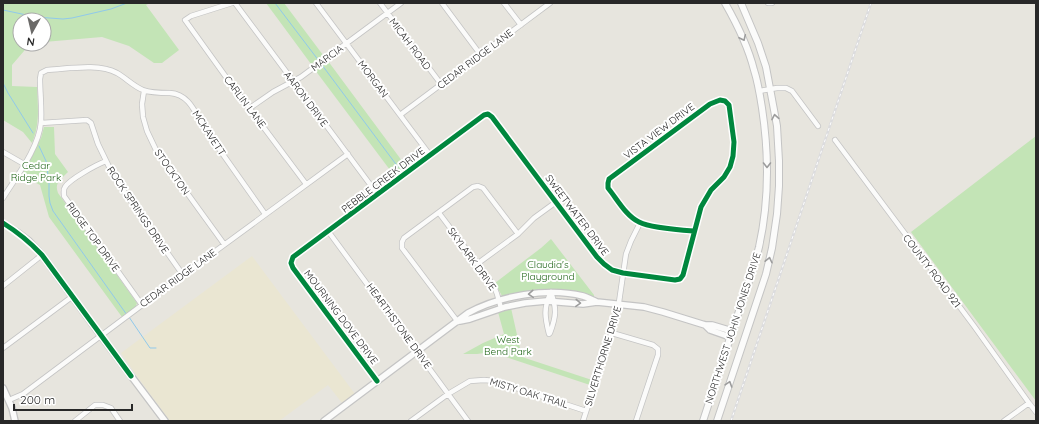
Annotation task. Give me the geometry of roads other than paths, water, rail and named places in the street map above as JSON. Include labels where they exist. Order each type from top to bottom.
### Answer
[{"type":"main road","name":"NORTHWEST JOHN JONES DRIVE","points":[[703,421],[752,273],[759,246],[767,187],[765,128],[759,91],[747,47],[725,3]]},
{"type":"main road","name":"NORTHWEST JOHN JONES DRIVE","points":[[716,421],[766,274],[772,248],[779,186],[777,126],[766,67],[758,43],[741,3]]},
{"type":"street","name":"CARLIN LANE","points":[[232,3],[191,16],[185,20],[306,184]]},
{"type":"street","name":"AARON DRIVE","points":[[235,3],[378,195]]},
{"type":"street","name":"MORGAN","points":[[316,3],[430,155]]},
{"type":"street","name":"MICAH ROAD","points":[[380,3],[441,84]]},
{"type":"street","name":"MARCIA","points":[[250,108],[273,92],[301,77],[401,3]]},
{"type":"street","points":[[442,3],[480,54]]},
{"type":"street","points":[[504,3],[520,25]]},
{"type":"street","name":"CEDAR RIDGE LANE","points":[[400,115],[550,3]]},
{"type":"street","name":"MCKAVETT","points":[[41,123],[40,79],[42,73],[47,70],[93,67],[106,69],[117,73],[133,85],[144,90],[174,94],[184,98],[192,106],[198,119],[265,214]]},
{"type":"street","points":[[759,91],[777,88],[786,88],[792,91],[818,126]]},
{"type":"street","name":"STOCKTON","points":[[144,90],[142,104],[143,116],[147,131],[156,150],[224,244]]},
{"type":"street","name":"VISTA VIEW DRIVE","points":[[640,223],[627,213],[608,188],[609,179],[710,104],[720,100],[726,101],[729,105],[734,142],[733,156],[730,166],[724,176],[711,190],[704,202],[694,231]]},
{"type":"street","name":"SWEETWATER DRIVE","points":[[488,114],[492,117],[596,257],[612,270],[623,273],[675,280],[680,279],[684,275],[694,231]]},
{"type":"street","name":"PEBBLE CREEK DRIVE","points":[[291,263],[293,257],[484,115],[488,114]]},
{"type":"street","name":"ROCK SPRINGS DRIVE","points":[[41,123],[87,120],[91,124],[98,144],[114,177],[183,275]]},
{"type":"street","points":[[3,198],[31,152],[38,136],[41,123]]},
{"type":"street","name":"COUNTY ROAD 921","points":[[835,140],[974,326],[1036,412]]},
{"type":"street","points":[[3,152],[24,164]]},
{"type":"street","name":"CEDAR RIDGE LANE","points":[[9,400],[23,394],[224,244],[348,154]]},
{"type":"street","name":"RIDGE TOP DRIVE","points":[[106,161],[92,167],[66,185],[63,190],[64,196],[142,305]]},
{"type":"street","points":[[458,322],[402,248],[404,238],[473,187],[478,186],[482,188],[518,234]]},
{"type":"street","points":[[477,264],[518,234],[534,218],[556,202]]},
{"type":"street","name":"SKYLARK DRIVE","points":[[439,212],[494,286],[501,308]]},
{"type":"street","points":[[3,223],[29,241],[42,255],[165,421]]},
{"type":"street","points":[[640,223],[651,226],[694,231]]},
{"type":"street","name":"SILVERTHORNE DRIVE","points":[[583,421],[617,316],[626,254],[640,223]]},
{"type":"street","name":"HEARTHSTONE DRIVE","points":[[328,231],[468,421]]},
{"type":"street","points":[[3,286],[42,255]]},
{"type":"street","name":"MOURNING DOVE DRIVE","points":[[291,263],[293,268],[377,381]]},
{"type":"street","points":[[324,421],[474,310],[499,300],[524,294],[551,292],[583,296],[597,302]]},
{"type":"street","points":[[551,292],[555,308],[554,321],[549,334],[545,321],[546,301],[551,292]]},
{"type":"street","points":[[3,348],[73,296]]},
{"type":"street","points":[[458,322],[501,308],[525,303],[554,301],[583,304],[597,302],[644,307],[705,325],[712,325],[732,331]]},
{"type":"street","points":[[705,325],[710,330],[730,337]]},
{"type":"street","points":[[612,333],[658,349],[658,355],[636,421]]},
{"type":"street","name":"MISTY OAK TRAIL","points":[[411,421],[448,394],[470,381],[484,380],[495,381],[586,412]]},
{"type":"street","points":[[3,388],[9,400],[15,421]]},
{"type":"street","points":[[1004,421],[1029,403]]},
{"type":"street","points":[[75,421],[95,406],[103,405],[111,408],[120,421]]},
{"type":"waterway","points":[[3,10],[36,17],[63,19],[111,9],[127,3]]},
{"type":"waterway","points":[[275,3],[319,61]]},
{"type":"waterway","points":[[322,65],[398,167]]},
{"type":"waterway","points":[[3,83],[33,133]]},
{"type":"waterway","points":[[39,146],[46,161],[49,196],[53,211],[127,315]]},
{"type":"waterway","points":[[129,317],[150,348],[156,348]]},
{"type":"railway","points":[[731,421],[871,3]]},
{"type":"park label","name":"Cedar Ridge Park","points":[[36,170]]},
{"type":"park label","name":"Claudia's Playground","points":[[548,270]]},
{"type":"park label","name":"West Bend Park","points":[[508,344]]}]
